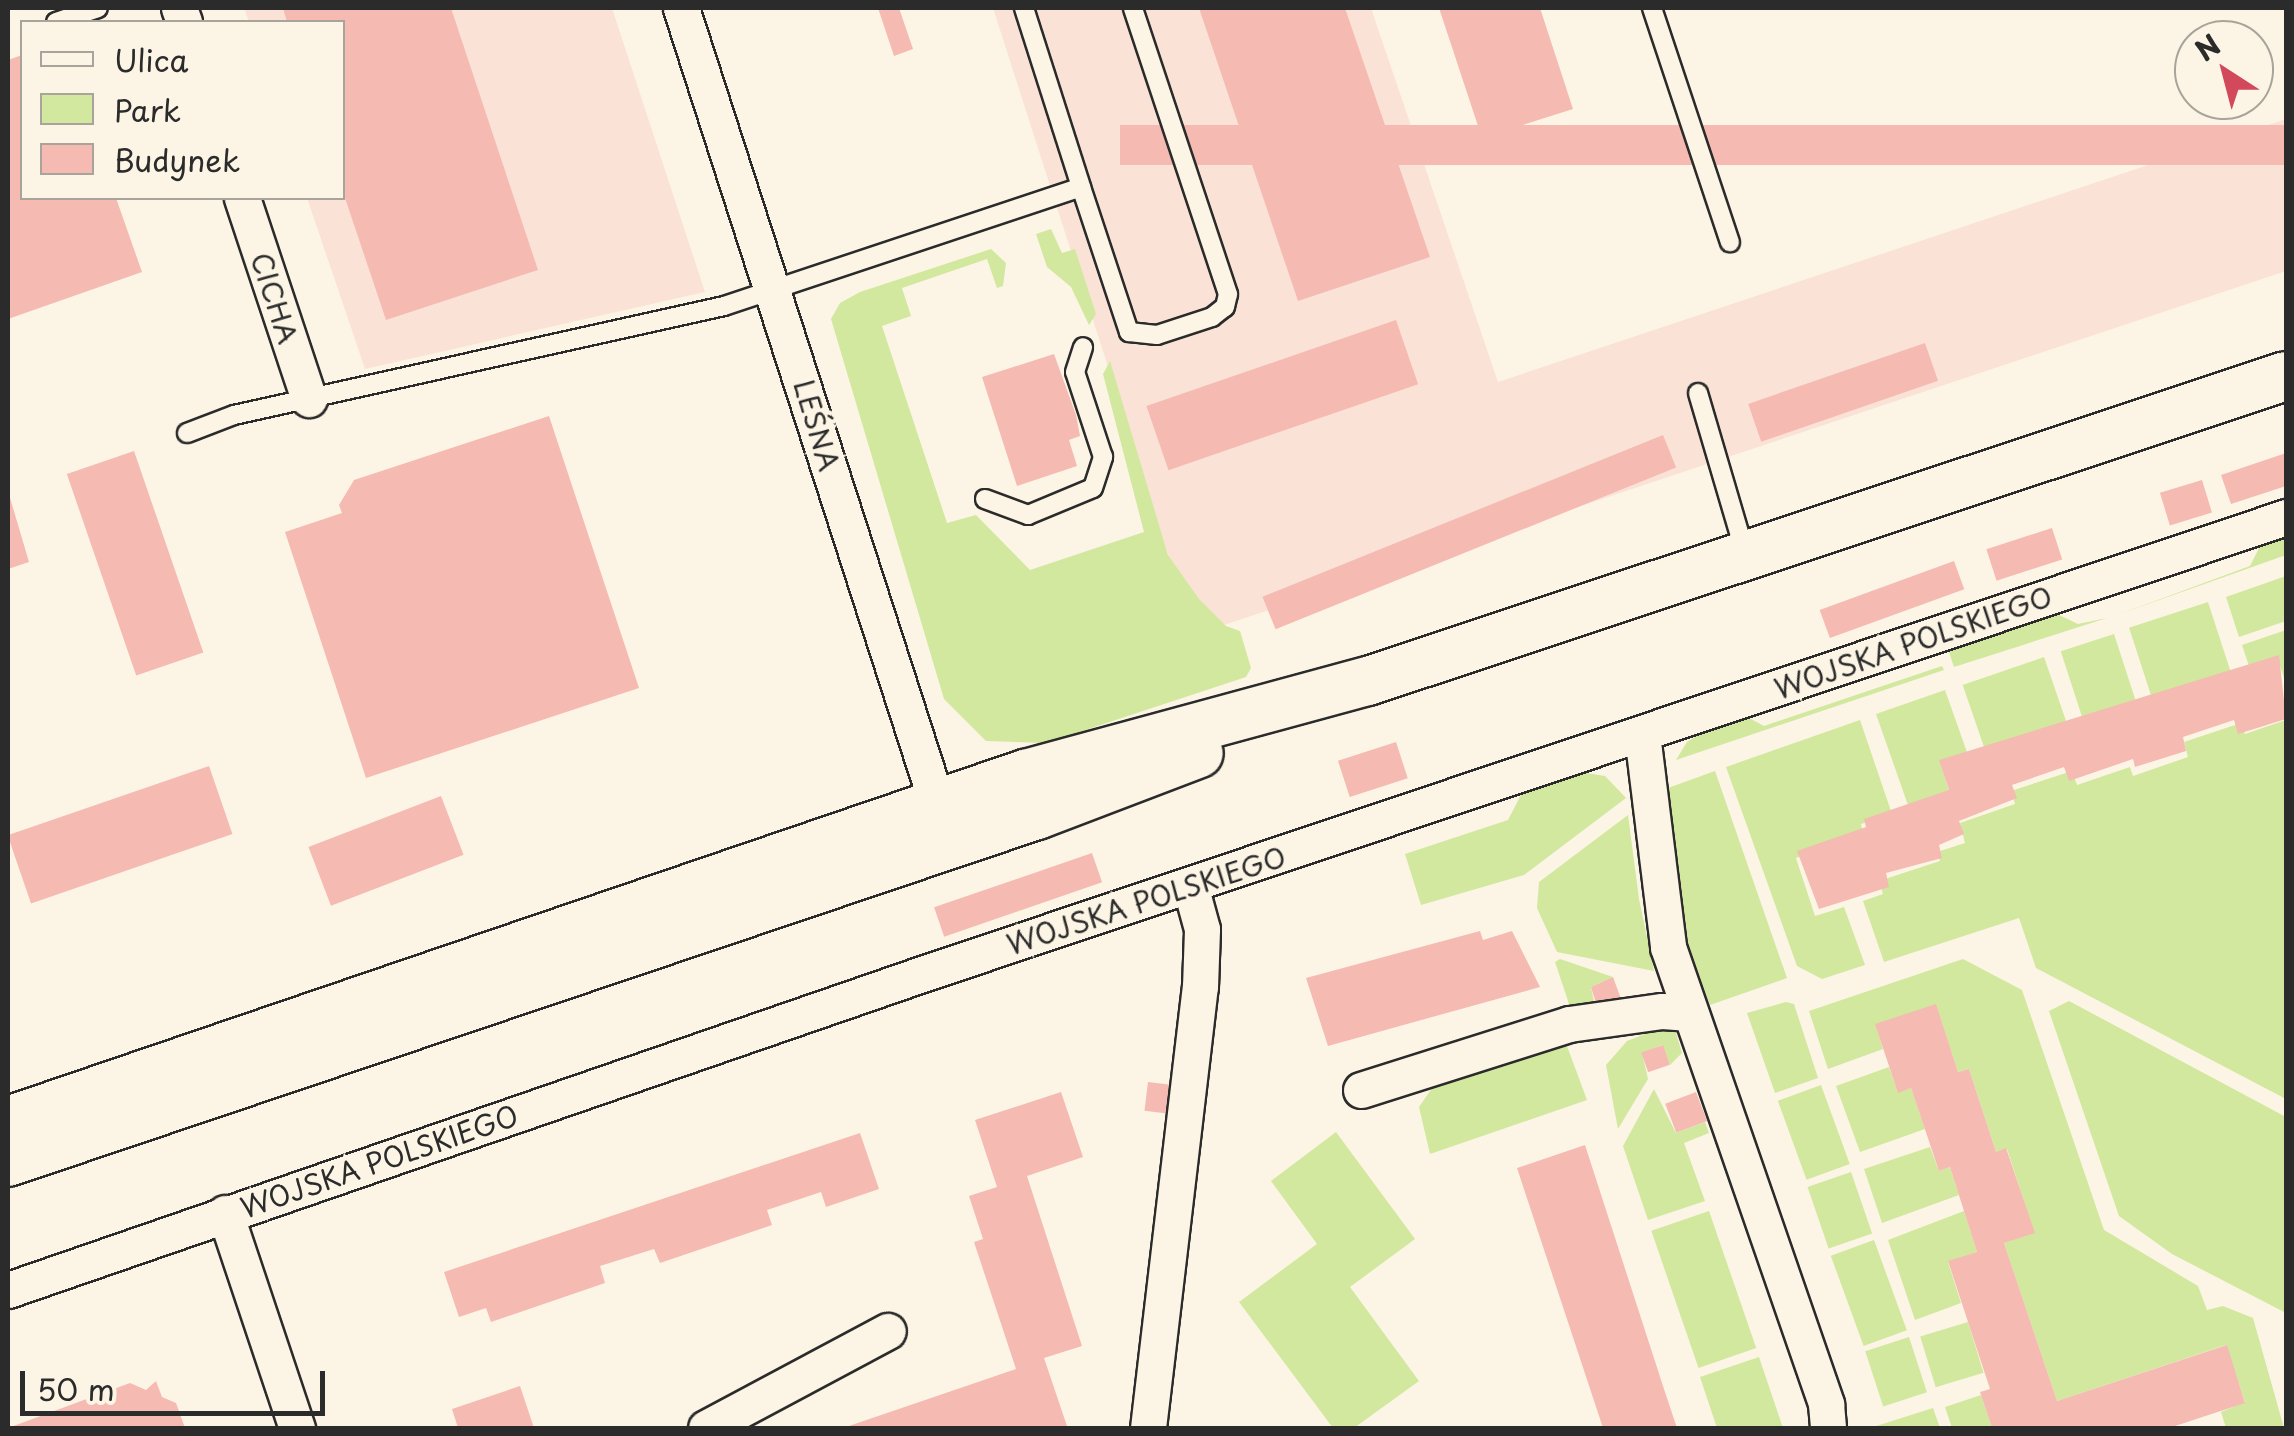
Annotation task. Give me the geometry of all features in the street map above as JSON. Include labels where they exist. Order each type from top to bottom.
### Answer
[{"type":"main road","points":[[8,1162],[944,824],[1025,774],[1368,681],[2286,376]]},
{"type":"main road","points":[[8,1121],[944,824]]},
{"type":"street","name":"LEŚNA","points":[[681,8],[944,824]]},
{"type":"street","name":"CICHA","points":[[243,200],[309,399]]},
{"type":"street","name":"WOJSKA POLSKIEGO","points":[[8,1290],[1190,885],[2286,518]]},
{"type":"street","points":[[1642,734],[1656,884],[1690,1013],[1826,1404],[1828,1428]]},
{"type":"street","points":[[1148,1428],[1200,987],[1202,929],[1190,885]]},
{"type":"street","points":[[1361,1090],[1568,1024],[1662,1010],[1690,1013]]},
{"type":"street","points":[[225,1214],[297,1428]]},
{"type":"street","points":[[706,1428],[888,1331]]},
{"type":"lane","points":[[62,20],[98,8]]},
{"type":"lane","points":[[1024,8],[1129,332],[1156,335],[1225,307],[1228,294],[1133,8]]},
{"type":"lane","points":[[1652,8],[1730,242]]},
{"type":"lane","points":[[186,433],[309,399],[775,291],[1081,187]]},
{"type":"lane","points":[[985,499],[1028,515],[1093,488],[1103,457],[1075,372],[1082,347]]},
{"type":"lane","points":[[1698,392],[1746,556]]},
{"type":"shaded area","points":[[244,8],[612,8],[705,292],[365,369],[308,200],[345,200],[345,20],[248,20]]},
{"type":"shaded area","points":[[993,8],[1371,8],[1498,382],[2286,119],[2286,271],[1194,635]]},
{"type":"green space","points":[[1051,229],[1062,253],[1075,249],[1096,314],[1089,325],[1071,287],[1047,267],[1036,234]]},
{"type":"green space","points":[[991,249],[1006,263],[1003,286],[997,288],[987,259],[902,288],[911,316],[882,326],[947,523],[976,515],[1030,570],[1144,532],[1103,374],[1110,361],[1168,555],[1199,599],[1226,626],[1240,631],[1251,668],[1246,677],[1046,743],[986,741],[944,699],[831,319],[840,303],[860,292]]},
{"type":"green space","points":[[2286,537],[2286,555],[2117,615],[2250,566],[2260,546]]},
{"type":"green space","points":[[2286,576],[2286,621],[2239,637],[2226,597]]},
{"type":"green space","points":[[2208,602],[2232,675],[2153,701],[2129,628]]},
{"type":"green space","points":[[2055,613],[2078,624],[2107,618],[1954,667],[1948,649]]},
{"type":"green space","points":[[2286,630],[2286,684],[2278,660],[2250,669],[2242,645]]},
{"type":"green space","points":[[2114,634],[2137,706],[2084,724],[2061,651]]},
{"type":"green space","points":[[2044,657],[2067,723],[1985,751],[1963,685]]},
{"type":"green space","points":[[1942,666],[1944,670],[1676,760],[1687,742],[1708,729],[1747,717],[1764,726]]},
{"type":"green space","points":[[1945,690],[1968,755],[1941,765],[1950,794],[1909,808],[1876,714]]},
{"type":"green space","points":[[1860,720],[1892,814],[1861,824],[1863,835],[1796,858],[1815,916],[1844,907],[1865,965],[1822,979],[1797,966],[1726,767]]},
{"type":"green space","points":[[2286,720],[2286,1099],[2036,968],[2019,918],[1884,962],[1863,901],[1883,894],[1879,881],[1940,861],[1937,852],[1965,843],[1960,823],[2015,804],[2011,791],[2072,771],[2077,785],[2130,767],[2133,776],[2188,757],[2184,742],[2241,723],[2245,734]]},
{"type":"green space","points":[[1715,771],[1787,978],[1710,1005],[1687,940],[1675,880],[1668,788]]},
{"type":"green space","points":[[1580,772],[1605,776],[1626,798],[1524,875],[1421,905],[1405,854],[1508,820],[1523,791]]},
{"type":"green space","points":[[1628,815],[1654,971],[1557,952],[1537,908],[1539,882]]},
{"type":"green space","points":[[1560,959],[1613,977],[1591,987],[1596,1012],[1570,1007],[1555,962]]},
{"type":"green space","points":[[1963,959],[2022,990],[2104,1230],[2198,1286],[2207,1310],[2223,1306],[2253,1318],[2284,1428],[2226,1428],[2221,1412],[2245,1402],[2226,1345],[2057,1401],[2004,1243],[2034,1232],[2007,1149],[1996,1152],[1969,1069],[1958,1072],[1936,1005],[1876,1025],[1883,1049],[1828,1069],[1809,1011]]},
{"type":"green space","points":[[2069,1001],[2286,1117],[2286,1313],[2172,1254],[2119,1216],[2049,1011]]},
{"type":"green space","points":[[1786,1002],[1794,1004],[1818,1078],[1775,1093],[1747,1013]]},
{"type":"green space","points":[[1673,1023],[1682,1053],[1670,1065],[1662,1045],[1642,1053],[1648,1079],[1618,1129],[1606,1065],[1627,1041]]},
{"type":"green space","points":[[1564,1038],[1587,1100],[1430,1154],[1419,1107],[1435,1084]]},
{"type":"green space","points":[[1889,1067],[1898,1092],[1911,1088],[1925,1129],[1860,1152],[1836,1086]]},
{"type":"green space","points":[[1821,1085],[1850,1164],[1807,1180],[1778,1101]]},
{"type":"green space","points":[[1654,1089],[1676,1133],[1705,1122],[1709,1133],[1684,1143],[1705,1201],[1648,1220],[1623,1146]]},
{"type":"green space","points":[[1336,1132],[1415,1239],[1350,1287],[1419,1381],[1354,1428],[1333,1428],[1239,1302],[1317,1244],[1271,1181]]},
{"type":"green space","points":[[1930,1147],[1939,1171],[1950,1167],[1959,1195],[1882,1223],[1864,1169]]},
{"type":"green space","points":[[1851,1172],[1872,1233],[1829,1248],[1808,1187]]},
{"type":"green space","points":[[1709,1211],[1756,1348],[1699,1368],[1651,1231]]},
{"type":"green space","points":[[1964,1211],[1977,1252],[1948,1262],[1961,1303],[1915,1320],[1888,1240]]},
{"type":"green space","points":[[1874,1240],[1907,1330],[1864,1346],[1831,1256]]},
{"type":"green space","points":[[1968,1322],[1983,1373],[1936,1387],[1920,1337]]},
{"type":"green space","points":[[1909,1337],[1927,1392],[1883,1406],[1865,1351]]},
{"type":"green space","points":[[1759,1357],[1783,1428],[1717,1428],[1700,1377]]},
{"type":"green space","points":[[1981,1395],[1992,1428],[1952,1428],[1945,1407]]},
{"type":"green space","points":[[1933,1408],[1940,1428],[1870,1428]]},
{"type":"building","points":[[283,8],[451,8],[538,270],[386,320],[345,198],[345,20],[286,20]]},
{"type":"building","points":[[878,8],[899,8],[913,49],[894,56]]},
{"type":"building","points":[[1199,8],[1345,8],[1430,257],[1298,301]]},
{"type":"building","points":[[1439,8],[1540,8],[1573,109],[1482,138]]},
{"type":"building","points":[[20,56],[20,200],[117,200],[142,272],[8,319],[8,60]]},
{"type":"building","points":[[1120,125],[2286,125],[2286,165],[1120,165]]},
{"type":"building","points":[[1396,320],[1418,384],[1169,470],[1146,406]]},
{"type":"building","points":[[1925,343],[1938,381],[1761,442],[1748,404]]},
{"type":"building","points":[[1054,354],[1076,415],[1080,436],[1069,440],[1077,466],[1017,486],[982,377]]},
{"type":"building","points":[[549,416],[639,688],[366,778],[285,532],[342,513],[339,505],[354,480]]},
{"type":"building","points":[[1663,435],[1676,467],[1276,629],[1262,597]]},
{"type":"building","points":[[134,451],[203,652],[136,676],[67,474]]},
{"type":"building","points":[[2286,453],[2286,486],[2231,504],[2221,475]]},
{"type":"building","points":[[2202,480],[2212,513],[2170,525],[2160,493]]},
{"type":"building","points":[[8,491],[29,562],[8,569]]},
{"type":"building","points":[[2052,528],[2062,559],[1997,581],[1986,549]]},
{"type":"building","points":[[1954,561],[1964,589],[1830,638],[1820,610]]},
{"type":"building","points":[[2279,655],[2286,719],[2238,734],[2234,720],[2183,737],[2186,751],[2135,767],[2133,759],[2069,781],[2064,767],[2012,785],[2017,798],[1959,821],[1964,834],[1939,845],[1942,858],[1886,873],[1889,887],[1819,909],[1797,851],[1866,827],[1864,819],[1949,790],[1939,760]]},
{"type":"building","points":[[1396,742],[1408,778],[1350,797],[1338,761]]},
{"type":"building","points":[[209,766],[232,834],[31,903],[8,835]]},
{"type":"building","points":[[441,796],[464,855],[331,906],[308,847]]},
{"type":"building","points":[[1092,853],[1102,882],[944,937],[934,907]]},
{"type":"building","points":[[1480,931],[1483,940],[1512,931],[1540,987],[1328,1046],[1306,978]]},
{"type":"building","points":[[1613,977],[1621,999],[1598,1010],[1591,987]]},
{"type":"building","points":[[1936,1004],[1958,1072],[1969,1069],[1996,1152],[2006,1148],[2035,1233],[2004,1243],[2057,1401],[2227,1345],[2245,1403],[2169,1428],[1992,1428],[1980,1392],[1990,1389],[1948,1261],[1977,1252],[1950,1167],[1939,1171],[1911,1088],[1898,1093],[1875,1024]]},
{"type":"building","points":[[1663,1045],[1670,1065],[1648,1072],[1641,1052]]},
{"type":"building","points":[[1148,1082],[1173,1085],[1169,1114],[1144,1111]]},
{"type":"building","points":[[1061,1092],[1083,1157],[1027,1176],[1082,1346],[1044,1358],[1067,1426],[843,1428],[1016,1369],[974,1242],[983,1239],[969,1196],[997,1187],[975,1120]]},
{"type":"building","points":[[1696,1092],[1707,1121],[1676,1133],[1665,1104]]},
{"type":"building","points":[[860,1133],[879,1189],[826,1207],[821,1192],[767,1210],[772,1225],[660,1263],[654,1249],[600,1266],[605,1283],[491,1322],[486,1308],[459,1317],[444,1272]]},
{"type":"building","points":[[1585,1145],[1677,1428],[1603,1428],[1517,1168]]},
{"type":"building","points":[[156,1381],[162,1397],[176,1403],[185,1428],[8,1428],[130,1383],[146,1390]]},
{"type":"building","points":[[520,1386],[534,1428],[458,1428],[452,1409]]}]
